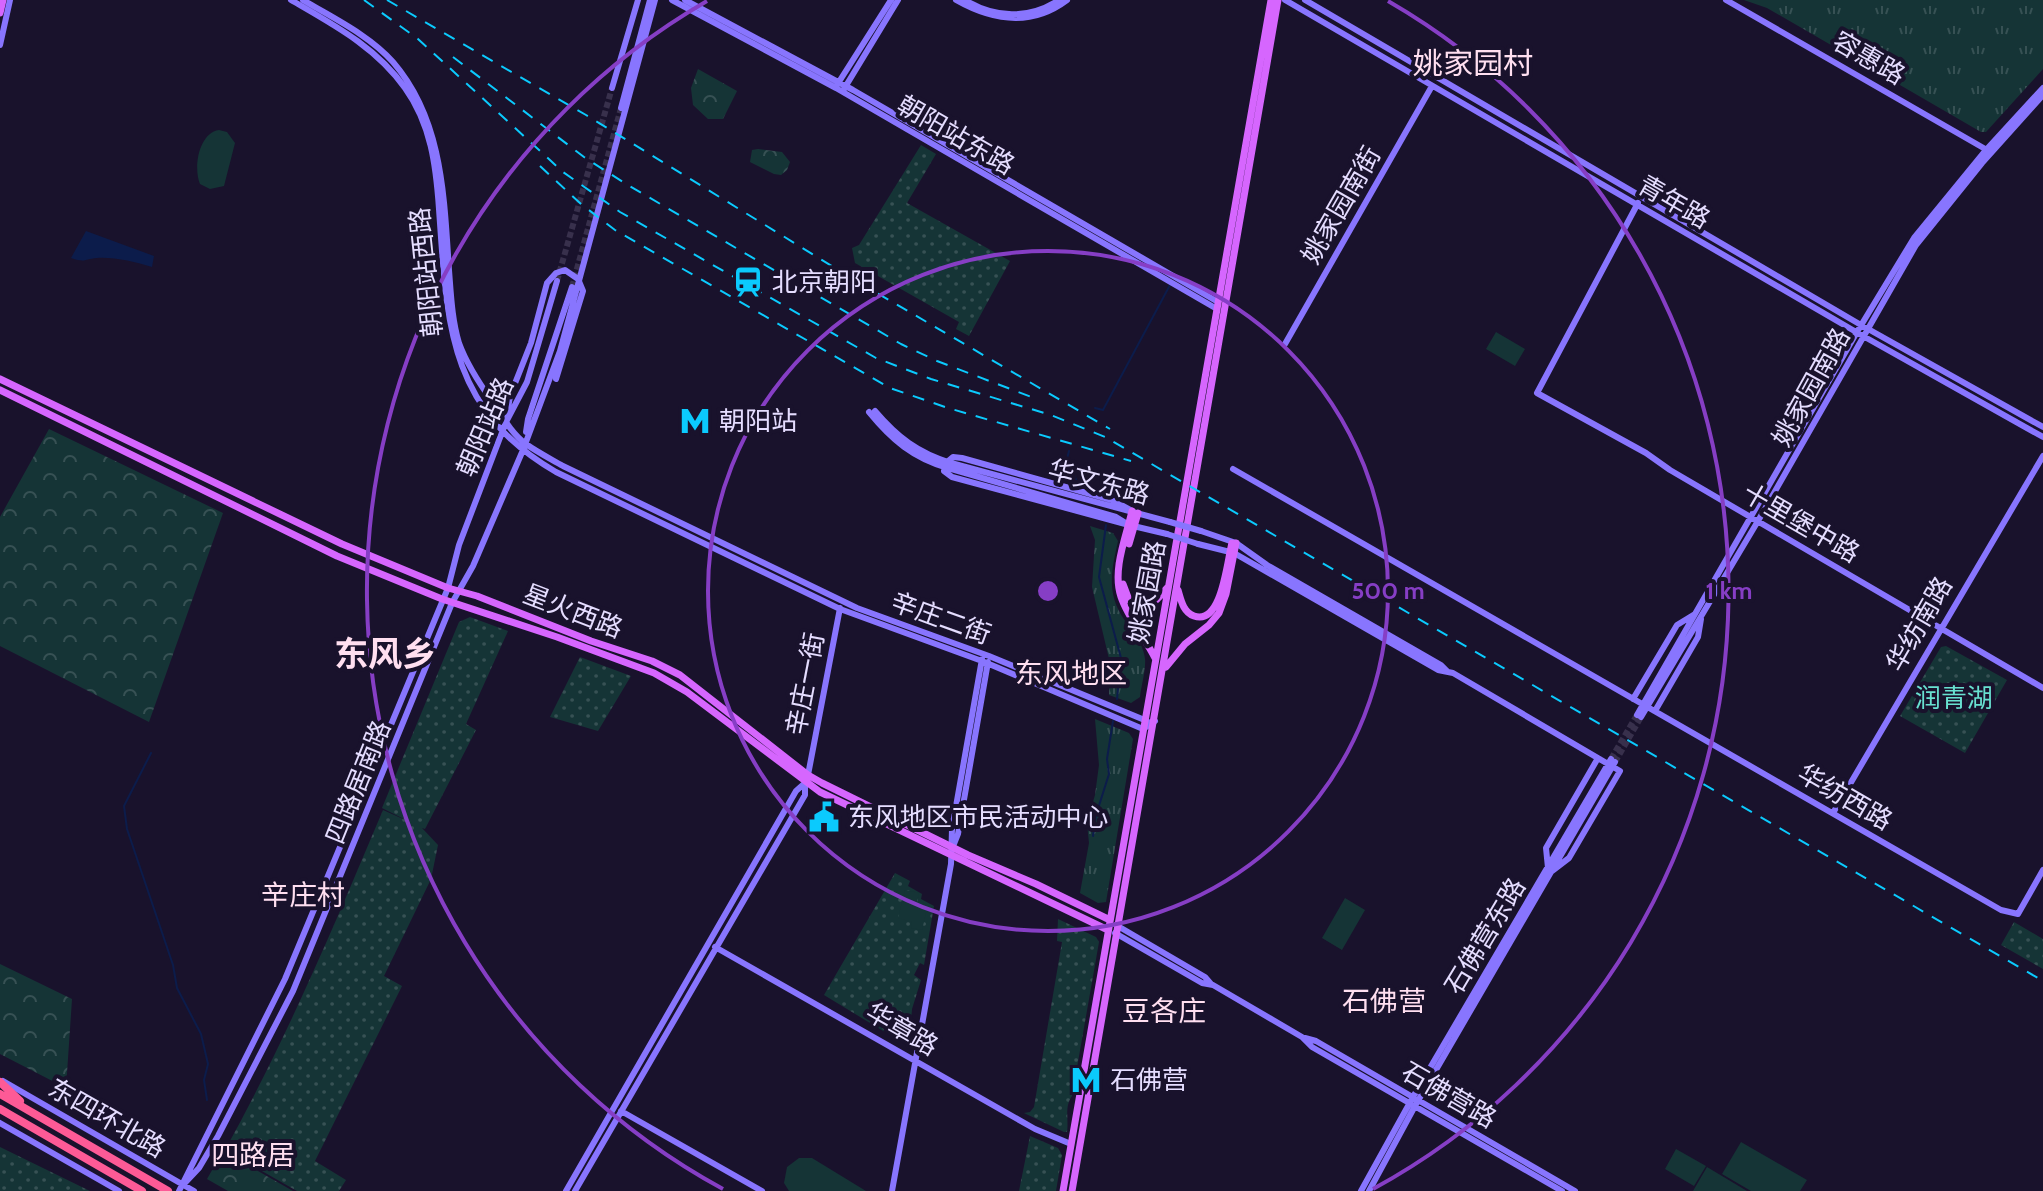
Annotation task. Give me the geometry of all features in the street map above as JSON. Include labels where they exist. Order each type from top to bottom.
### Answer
[{"type":"highway","points":[[0,1081],[32,1112]]},
{"type":"highway","name":"东四环北路","points":[[0,1094],[168,1191]]},
{"type":"highway","name":"东四环北路","points":[[0,1109],[142,1191]]},
{"type":"main road","points":[[0,13],[3,0]]},
{"type":"main road","points":[[0,45],[10,0]]},
{"type":"main road","name":"朝阳站西路","points":[[291,0],[351,35],[377,55],[406,89],[427,129],[436,174],[453,345],[479,399],[503,432],[556,472],[638,512]]},
{"type":"main road","name":"朝阳站西路","points":[[303,0],[356,31],[391,60],[425,112],[441,173],[454,322],[470,369],[481,386],[524,447],[642,503]]},
{"type":"main road","points":[[612,88],[638,0]]},
{"type":"main road","points":[[621,108],[653,0]]},
{"type":"main road","points":[[524,447],[560,351],[653,0]]},
{"type":"main road","name":"朝阳站东路","points":[[672,0],[840,87]]},
{"type":"main road","name":"朝阳站东路","points":[[685,0],[1218,306]]},
{"type":"main road","points":[[840,87],[891,0]]},
{"type":"main road","points":[[840,87],[898,0]]},
{"type":"main road","points":[[956,0],[980,13],[1017,19],[1051,10],[1067,0]]},
{"type":"main road","points":[[965,0],[991,12],[1015,15],[1040,10],[1059,0]]},
{"type":"main road","name":"姚家园路","points":[[1072,1191],[1144,725],[1271,0]]},
{"type":"main road","name":"姚家园路","points":[[1063,1191],[1155,721],[1278,0]]},
{"type":"main road","name":"青年路","points":[[1285,0],[1638,204],[2043,427]]},
{"type":"main road","name":"青年路","points":[[1305,0],[2043,437]]},
{"type":"main road","name":"容惠路","points":[[1726,0],[1988,152]]},
{"type":"main road","name":"姚家园南街","points":[[1285,344],[1432,86]]},
{"type":"main road","points":[[1988,152],[2043,88]]},
{"type":"main road","name":"姚家园南路","points":[[1639,716],[1862,330],[1926,231],[1988,152],[2043,95]]},
{"type":"main road","points":[[1638,204],[1642,197]]},
{"type":"main road","name":"十里堡中路","points":[[1638,204],[1537,393],[1646,453],[1670,470],[2043,688]]},
{"type":"main road","points":[[506,422],[510,396],[531,343],[547,283],[556,273],[565,270],[578,279],[583,291],[556,379]]},
{"type":"main road","name":"朝阳站路","points":[[181,1188],[285,979],[448,588],[459,545],[506,422],[527,382],[557,281]]},
{"type":"main road","points":[[524,447],[528,419],[572,287]]},
{"type":"main road","name":"星火西路","points":[[0,379],[342,544],[448,588],[477,596],[672,671],[703,691],[806,779],[953,847],[1113,927]]},
{"type":"main road","name":"星火西路","points":[[0,390],[337,556],[452,603],[654,673],[687,692],[806,779],[952,857],[1113,927]]},
{"type":"main road","points":[[872,412],[901,447],[918,458],[949,465]]},
{"type":"main road","name":"朝阳站路","points":[[452,603],[473,566],[524,447]]},
{"type":"main road","name":"华纺南路","points":[[1833,813],[2043,456]]},
{"type":"main road","points":[[1132,526],[952,477],[944,471],[953,457],[962,458],[1112,500],[1135,512],[1123,576],[1126,594],[1137,605],[1145,606],[1157,601],[1168,587]]},
{"type":"main road","name":"华文东路","points":[[949,465],[1135,512],[1234,542]]},
{"type":"main road","name":"华文东路","points":[[949,465],[1116,517],[1132,526],[1232,553]]},
{"type":"main road","name":"华纺西路","points":[[1233,469],[2001,910],[2018,914],[2043,870]]},
{"type":"main road","name":"辛庄二街","points":[[642,503],[841,600],[1144,725]]},
{"type":"main road","name":"辛庄二街","points":[[638,512],[840,609],[985,659]]},
{"type":"main road","points":[[1132,526],[1119,568],[1120,595],[1156,660]]},
{"type":"main road","points":[[1164,668],[1219,613],[1234,542],[1267,565],[1441,665],[1447,672]]},
{"type":"main road","points":[[1177,587],[1181,603],[1190,614],[1201,617],[1211,613],[1220,595],[1232,553]]},
{"type":"main road","points":[[1232,553],[1620,771],[1569,858],[1550,869]]},
{"type":"main road","name":"辛庄一街","points":[[806,779],[841,600]]},
{"type":"main road","name":"四路居南路","points":[[181,1188],[199,1168],[218,1136],[293,991],[452,603]]},
{"type":"main road","points":[[1633,699],[1677,625],[1700,613]]},
{"type":"main road","points":[[1655,711],[1698,637],[1700,613]]},
{"type":"main road","points":[[892,1191],[952,857],[952,829],[985,659]]},
{"type":"main road","points":[[1144,725],[1155,721]]},
{"type":"main road","points":[[1550,869],[1546,848],[1598,758]]},
{"type":"main road","points":[[1550,869],[1613,761]]},
{"type":"main road","points":[[575,1191],[805,795],[806,779]]},
{"type":"main road","points":[[566,1191],[796,791],[806,779]]},
{"type":"main road","name":"石佛营东路","points":[[1361,1191],[1550,869]]},
{"type":"main road","name":"石佛营路","points":[[1113,927],[1205,977],[1213,985],[1302,1037],[1316,1041],[1562,1191]]},
{"type":"main road","name":"华章路","points":[[715,947],[1035,1129],[1071,1144]]},
{"type":"main road","name":"东四环北路","points":[[0,1081],[181,1188],[194,1191]]},
{"type":"main road","name":"石佛营路","points":[[1414,1102],[1575,1191]]},
{"type":"main road","name":"石佛营东路","points":[[1369,1191],[1414,1102]]},
{"type":"main road","points":[[621,1111],[762,1191]]},
{"type":"main road","points":[[0,1123],[119,1191]]},
{"type":"green space","points":[[1744,0],[2043,0],[2043,69],[1986,132],[1981,132],[1767,8]]},
{"type":"green space","points":[[698,69],[737,91],[723,119],[708,119],[693,105],[691,88]]},
{"type":"green space","points":[[219,130],[227,132],[235,143],[224,186],[210,189],[200,184],[197,169],[199,152],[207,137]]},
{"type":"green space","points":[[921,145],[936,154],[907,203],[1010,261],[969,336],[956,329],[959,322],[855,263],[852,248],[859,245]]},
{"type":"green space","points":[[752,150],[782,152],[790,162],[787,170],[781,175],[774,174],[750,162]]},
{"type":"green space","points":[[1496,332],[1525,349],[1515,366],[1486,349]]},
{"type":"green space","points":[[49,429],[223,513],[149,722],[0,646],[0,517]]},
{"type":"green space","points":[[1090,526],[1113,533],[1118,541],[1112,575],[1113,592],[1118,609],[1144,652],[1145,668],[1140,697],[1131,703],[1109,695],[1110,663],[1092,587],[1095,540]]},
{"type":"green space","points":[[470,617],[508,631],[466,724],[476,730],[425,829],[422,828],[438,845],[431,879],[384,976],[402,986],[315,1161],[346,1180],[339,1191],[297,1191],[225,1150],[289,1025],[383,810],[412,823],[382,808],[459,622]]},
{"type":"green space","name":"润青湖","points":[[1946,646],[2007,680],[1965,753],[1900,716],[1941,647]]},
{"type":"green space","points":[[580,657],[631,676],[598,731],[550,717]]},
{"type":"green space","points":[[1095,719],[1129,733],[1133,739],[1106,902],[1098,903],[1080,893],[1089,843],[1087,823],[1099,765]]},
{"type":"green space","points":[[895,873],[910,881],[908,886],[934,906],[924,965],[920,963],[914,975],[921,980],[912,1009],[910,1033],[898,1040],[824,995]]},
{"type":"green space","points":[[905,890],[919,893],[916,906],[927,909],[922,930],[911,928],[912,922],[898,918]]},
{"type":"green space","points":[[1345,898],[1365,910],[1342,950],[1322,938]]},
{"type":"green space","points":[[1058,919],[1096,937],[1099,942],[1068,1105],[1067,1132],[1024,1113],[1034,1107],[1062,942],[1057,941]]},
{"type":"green space","points":[[2014,922],[2043,939],[2043,969],[2001,945]]},
{"type":"green space","points":[[0,964],[72,999],[66,1088],[0,1054]]},
{"type":"green space","points":[[1030,1136],[1058,1148],[1062,1155],[1056,1191],[1019,1191]]},
{"type":"green space","points":[[1741,1142],[1807,1180],[1800,1191],[1751,1191],[1722,1174]]},
{"type":"green space","points":[[0,1147],[90,1191],[0,1191]]},
{"type":"green space","points":[[1676,1149],[1706,1166],[1694,1186],[1665,1169]]},
{"type":"green space","points":[[223,1151],[293,1191],[228,1191],[207,1179]]},
{"type":"green space","points":[[799,1158],[812,1158],[866,1191],[789,1191],[784,1183],[787,1167]]},
{"type":"green space","points":[[1707,1167],[1747,1191],[1693,1191]]},
{"type":"water","points":[[86,231],[154,256],[152,267],[111,258],[71,258]]},
{"type":"waterway","points":[[1095,408],[1103,410],[1170,285]]},
{"type":"waterway","points":[[1069,451],[1067,459],[1077,482]]},
{"type":"waterway","points":[[1106,525],[1099,577],[1121,658],[1117,699]]},
{"type":"waterway","points":[[1093,836],[1109,774],[1107,759],[1113,721]]},
{"type":"waterway","points":[[151,753],[124,806],[127,829],[173,965],[177,988],[201,1034],[208,1064],[204,1080],[207,1100]]},
{"type":"tunnel","points":[[557,281],[612,88]]},
{"type":"tunnel","points":[[572,287],[621,108]]},
{"type":"tunnel","points":[[1611,759],[1637,715]]},
{"type":"tunnel","points":[[1615,762],[1641,717]]},
{"type":"railway","points":[[364,0],[418,39],[563,172],[620,212],[876,358],[931,379],[1051,415],[1105,437],[2043,981]]},
{"type":"railway","points":[[387,0],[586,115],[853,279],[1110,429]]},
{"type":"railway","points":[[453,57],[584,157],[626,184],[901,344],[1034,398]]},
{"type":"railway","points":[[540,166],[615,230],[890,388],[1131,461]]},
{"type":"place","name":"北京朝阳","points":[[748,282]]},
{"type":"place","name":"朝阳站","points":[[695,421]]},
{"type":"place","name":"东风地区市民活动中心","points":[[824,817]]},
{"type":"place","name":"石佛营","points":[[1086,1080]]},
{"type":"district","name":"姚家园村","points":[[1473,64]]},
{"type":"district","name":"东风乡","points":[[385,654]]},
{"type":"district","name":"东风地区","points":[[1071,673]]},
{"type":"district","name":"辛庄村","points":[[303,895]]},
{"type":"district","name":"石佛营","points":[[1384,1001]]},
{"type":"district","name":"豆各庄","points":[[1164,1011]]},
{"type":"district","name":"四路居","points":[[253,1155]]}]
